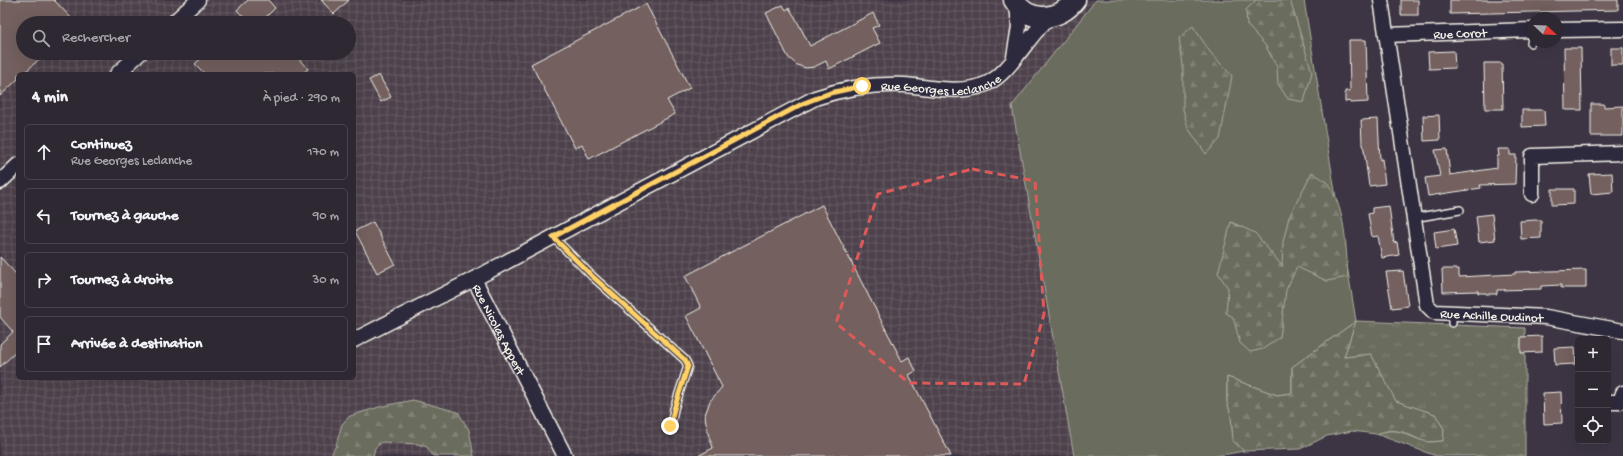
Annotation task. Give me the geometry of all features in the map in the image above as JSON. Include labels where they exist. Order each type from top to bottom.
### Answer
[{"type":"main road","points":[[1016,2],[1023,10],[1032,15],[1050,17],[1060,14],[1075,0]]},
{"type":"street","points":[[181,16],[198,0]]},
{"type":"street","name":"Rue Achille Oudinot","points":[[1381,0],[1386,35],[1399,93],[1413,218],[1427,305],[1434,312],[1452,318],[1546,317],[1623,331]]},
{"type":"street","points":[[1013,59],[1019,27],[1016,2]]},
{"type":"street","name":"Rue Georges Leclanche","points":[[474,279],[815,98],[844,89],[882,85],[962,89],[976,88],[986,84],[994,80],[1009,66],[1034,32],[1050,17]]},
{"type":"street","points":[[1563,30],[1623,29]]},
{"type":"street","name":"Rue Corot","points":[[1386,35],[1527,34]]},
{"type":"street","points":[[119,72],[132,60]]},
{"type":"street","points":[[1532,194],[1532,156],[1623,153]]},
{"type":"street","points":[[0,182],[16,167]]},
{"type":"street","name":"Rue Nicolas Appert","points":[[356,339],[474,279],[565,456]]},
{"type":"street","points":[[1611,402],[1620,402],[1623,393]]},
{"type":"lane","points":[[1413,218],[1460,210]]},
{"type":"lane","points":[[553,237],[592,276],[685,360],[688,366],[670,426]]},
{"type":"highlighted area","points":[[972,169],[1035,181],[1044,314],[1024,384],[909,383],[836,323],[878,194]]},
{"type":"shaded area","points":[[0,0],[1096,0],[1012,106],[1074,456],[0,456]]},
{"type":"green space","points":[[1096,0],[1304,0],[1356,321],[1292,367],[1292,393],[1277,395],[1227,377],[1227,402],[1231,415],[1233,440],[1244,451],[1216,456],[1074,456],[1012,106]]},
{"type":"green space","points":[[1256,0],[1290,0],[1312,72],[1304,102],[1288,99],[1278,84],[1277,67],[1265,45],[1247,25],[1246,10]]},
{"type":"green space","points":[[1193,26],[1210,52],[1232,76],[1220,139],[1206,154],[1188,128],[1183,109],[1183,65],[1179,38]]},
{"type":"green space","points":[[1312,172],[1328,183],[1335,195],[1344,230],[1348,277],[1327,281],[1297,267],[1286,290],[1280,337],[1263,349],[1250,352],[1240,343],[1233,317],[1226,313],[1228,288],[1218,273],[1231,222],[1255,233],[1282,266],[1283,242],[1289,217]]},
{"type":"green space","points":[[1356,321],[1344,357],[1371,354],[1396,400],[1435,414],[1444,429],[1444,441],[1425,442],[1403,432],[1390,430],[1376,434],[1352,431],[1327,436],[1300,449],[1244,451],[1233,441],[1231,415],[1227,402],[1227,377],[1277,395],[1292,393],[1292,367]]},
{"type":"green space","points":[[1356,321],[1525,328],[1525,456],[1436,456],[1376,434],[1396,431],[1417,439],[1434,442],[1443,441],[1444,429],[1435,414],[1396,401],[1371,354],[1344,357]]},
{"type":"green space","points":[[413,400],[458,412],[469,430],[474,456],[433,456],[427,447],[418,444],[382,442],[375,448],[373,456],[331,456],[342,424],[350,416],[379,407]]},
{"type":"building","points":[[0,0],[54,0],[69,16],[16,16],[16,60],[38,60],[25,72],[16,72],[16,81],[0,96]]},
{"type":"building","points":[[248,0],[268,0],[275,8],[267,16],[243,16],[237,10]]},
{"type":"building","points":[[321,0],[349,0],[334,14]]},
{"type":"building","points":[[1401,0],[1418,0],[1418,15],[1401,15]]},
{"type":"building","points":[[1450,0],[1618,0],[1618,10],[1450,14]]},
{"type":"building","points":[[646,4],[690,88],[667,100],[675,114],[589,159],[582,144],[575,148],[531,64]]},
{"type":"building","points":[[783,5],[786,10],[789,8],[795,17],[810,46],[873,13],[879,25],[872,28],[880,43],[829,69],[826,61],[814,67],[806,68],[797,65],[788,57],[766,13]]},
{"type":"building","points":[[1349,40],[1366,40],[1368,102],[1345,102],[1345,91],[1350,91]]},
{"type":"building","points":[[1564,48],[1581,48],[1582,110],[1565,110]]},
{"type":"building","points":[[1611,48],[1623,48],[1623,65],[1611,65]]},
{"type":"building","points":[[1454,51],[1455,68],[1429,69],[1428,52]]},
{"type":"building","points":[[199,60],[300,60],[308,69],[304,72],[203,72],[195,64]]},
{"type":"building","points":[[1484,63],[1502,63],[1503,109],[1485,109]]},
{"type":"building","points":[[379,75],[391,97],[381,102],[369,80]]},
{"type":"building","points":[[1591,104],[1604,104],[1604,107],[1623,106],[1623,136],[1591,136]]},
{"type":"building","points":[[1522,110],[1544,110],[1545,126],[1522,127]]},
{"type":"building","points":[[1439,115],[1440,140],[1424,141],[1423,116]]},
{"type":"building","points":[[1378,119],[1380,160],[1382,159],[1385,184],[1369,186],[1362,143],[1361,120]]},
{"type":"building","points":[[1447,149],[1450,175],[1497,168],[1497,156],[1499,156],[1498,149],[1510,149],[1510,155],[1516,155],[1515,184],[1480,185],[1481,188],[1428,196],[1425,178],[1440,176],[1435,150]]},
{"type":"building","points":[[1612,173],[1613,192],[1591,194],[1589,174]]},
{"type":"building","points":[[1552,189],[1574,189],[1574,204],[1552,205]]},
{"type":"building","points":[[822,205],[902,361],[909,357],[916,371],[909,375],[951,456],[698,456],[713,448],[707,430],[705,415],[710,401],[722,387],[686,316],[701,308],[685,276]]},
{"type":"building","points":[[1389,206],[1394,243],[1397,242],[1399,255],[1382,258],[1378,236],[1372,237],[1368,214],[1372,213],[1372,208]]},
{"type":"building","points":[[1492,214],[1495,240],[1479,242],[1476,216]]},
{"type":"building","points":[[1541,220],[1541,238],[1521,239],[1520,221]]},
{"type":"building","points":[[373,222],[395,264],[377,273],[356,230]]},
{"type":"building","points":[[1454,229],[1457,246],[1436,249],[1434,232]]},
{"type":"building","points":[[0,257],[16,274],[16,352],[0,367],[0,344],[13,332],[0,317]]},
{"type":"building","points":[[1442,269],[1459,269],[1459,277],[1515,274],[1515,272],[1586,270],[1586,288],[1561,288],[1561,285],[1541,286],[1541,289],[1497,290],[1497,294],[1478,293],[1478,291],[1443,292]]},
{"type":"building","points":[[1403,271],[1408,306],[1392,308],[1386,272]]},
{"type":"building","points":[[1542,336],[1542,352],[1521,353],[1521,337]]},
{"type":"building","points":[[1575,347],[1575,364],[1555,365],[1554,348]]},
{"type":"building","points":[[1561,392],[1562,423],[1544,424],[1543,393]]},
{"type":"route","points":[[670,426],[688,366],[685,360],[592,276],[553,237],[804,103],[830,93],[862,86]]}]
